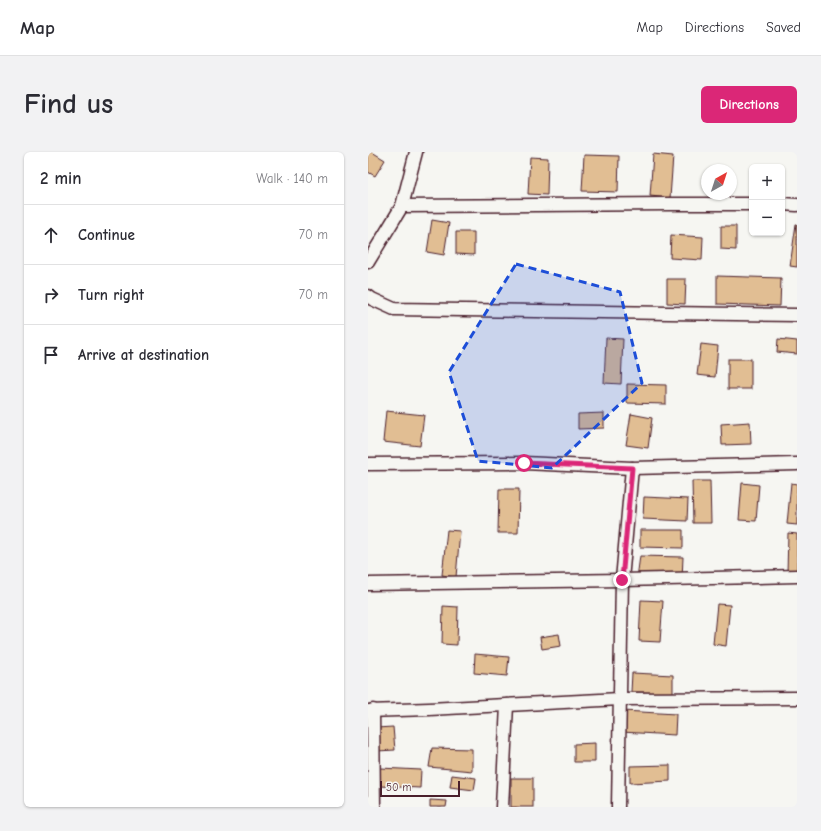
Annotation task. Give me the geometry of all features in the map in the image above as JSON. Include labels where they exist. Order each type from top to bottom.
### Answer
[{"type":"street","points":[[368,262],[402,206],[416,152]]},
{"type":"street","points":[[402,206],[749,204]]},
{"type":"street","points":[[785,204],[797,205]]},
{"type":"street","points":[[368,296],[394,309],[797,315]]},
{"type":"street","points":[[368,464],[524,463],[632,468],[797,464]]},
{"type":"street","points":[[618,807],[622,580],[632,468]]},
{"type":"street","points":[[368,584],[797,576]]},
{"type":"street","points":[[374,807],[370,710],[620,700],[797,698]]},
{"type":"street","points":[[502,807],[507,705]]},
{"type":"highlighted area","points":[[516,264],[620,292],[642,383],[552,468],[478,461],[449,372]]},
{"type":"building","points":[[368,152],[372,152],[385,160],[375,176],[368,172]]},
{"type":"building","points":[[653,154],[673,156],[670,198],[650,196]]},
{"type":"building","points":[[584,155],[619,156],[618,192],[582,191]]},
{"type":"building","points":[[530,157],[548,158],[547,195],[528,194]]},
{"type":"building","points":[[432,220],[449,223],[444,255],[427,252]]},
{"type":"building","points":[[797,224],[797,267],[790,266]]},
{"type":"building","points":[[721,226],[736,226],[736,250],[721,249]]},
{"type":"building","points":[[456,232],[474,232],[474,255],[456,254]]},
{"type":"building","points":[[671,235],[703,237],[702,260],[670,258]]},
{"type":"building","points":[[717,276],[781,278],[780,306],[717,304]]},
{"type":"building","points":[[667,279],[686,279],[685,304],[667,303]]},
{"type":"building","points":[[606,338],[623,339],[621,384],[604,383]]},
{"type":"building","points":[[778,339],[797,341],[797,354],[777,352]]},
{"type":"building","points":[[701,344],[718,346],[715,377],[697,375]]},
{"type":"building","points":[[728,359],[751,359],[751,389],[728,389]]},
{"type":"building","points":[[627,384],[666,385],[666,404],[627,403]]},
{"type":"building","points":[[386,411],[424,415],[420,446],[383,442]]},
{"type":"building","points":[[604,413],[604,428],[578,429],[578,414]]},
{"type":"building","points":[[631,414],[652,418],[648,448],[626,445]]},
{"type":"building","points":[[750,422],[751,444],[722,445],[721,424]]},
{"type":"building","points":[[692,481],[710,481],[711,523],[693,523]]},
{"type":"building","points":[[742,483],[759,485],[756,521],[739,520]]},
{"type":"building","points":[[791,483],[797,484],[797,525],[787,524]]},
{"type":"building","points":[[499,489],[519,489],[518,533],[498,533]]},
{"type":"building","points":[[644,497],[688,499],[687,521],[643,519]]},
{"type":"building","points":[[447,530],[460,531],[456,577],[442,575]]},
{"type":"building","points":[[640,530],[683,530],[683,548],[640,547]]},
{"type":"building","points":[[788,533],[797,534],[797,573],[787,573]]},
{"type":"building","points":[[640,556],[683,557],[682,580],[637,578]]},
{"type":"building","points":[[641,600],[663,601],[660,642],[639,641]]},
{"type":"building","points":[[717,604],[730,605],[726,646],[713,644]]},
{"type":"building","points":[[443,606],[458,607],[457,645],[442,644]]},
{"type":"building","points":[[559,634],[561,646],[542,649],[540,637]]},
{"type":"building","points":[[475,654],[509,657],[507,676],[474,673]]},
{"type":"building","points":[[632,673],[673,675],[673,693],[631,692]]},
{"type":"building","points":[[623,711],[676,714],[675,735],[621,732]]},
{"type":"building","points":[[393,727],[395,750],[377,751],[376,728]]},
{"type":"building","points":[[595,743],[595,762],[574,762],[574,744]]},
{"type":"building","points":[[432,748],[472,749],[472,771],[429,767]]},
{"type":"building","points":[[670,765],[670,781],[630,783],[630,766]]},
{"type":"building","points":[[380,768],[421,770],[420,788],[380,786]]},
{"type":"building","points":[[452,775],[476,778],[474,790],[450,787]]},
{"type":"building","points":[[511,778],[533,778],[533,807],[511,807]]},
{"type":"building","points":[[430,800],[447,801],[446,807],[430,807]]},
{"type":"route","points":[[524,463],[632,468],[622,580]]}]
